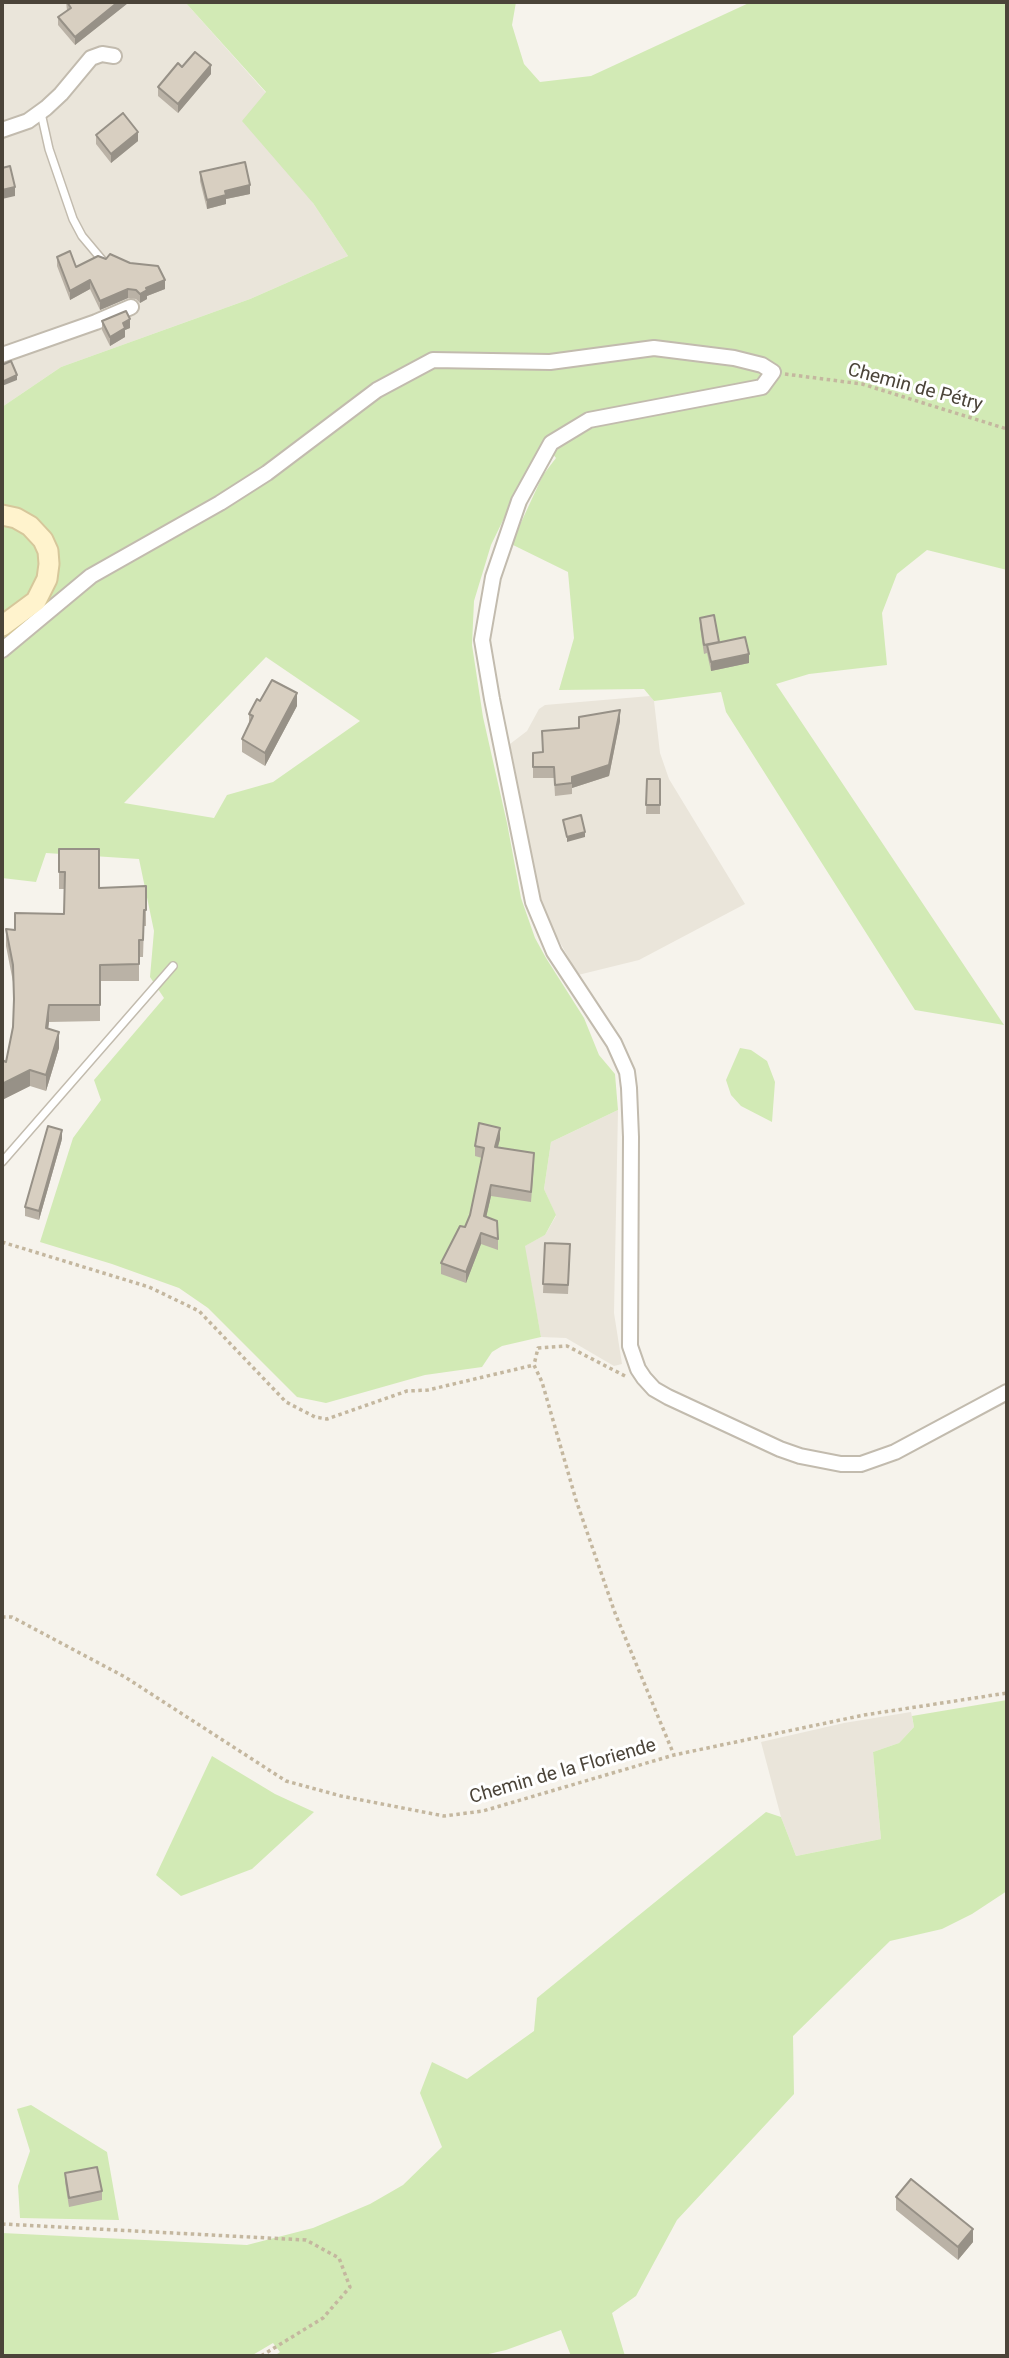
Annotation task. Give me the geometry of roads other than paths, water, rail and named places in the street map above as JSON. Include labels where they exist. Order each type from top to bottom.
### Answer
[{"type":"street","points":[[2,130],[28,121],[41,112],[61,94],[91,58],[102,54],[114,56]]},
{"type":"street","points":[[2,355],[131,307]]},
{"type":"street","points":[[2,650],[91,576],[267,474],[377,390],[433,360],[551,362],[654,348],[734,358],[762,365],[773,372],[762,387],[589,420],[551,443],[519,501],[493,577],[482,640],[533,902],[554,952],[614,1043],[627,1072],[631,1137],[630,1346],[638,1369],[654,1389],[668,1397],[780,1450],[800,1457],[841,1464],[861,1464],[895,1452],[1007,1392]]},
{"type":"street","points":[[2,515],[16,518],[30,526],[43,540],[48,551],[49,564],[47,579],[36,601],[2,626]]},
{"type":"lane","points":[[41,112],[54,168],[74,219],[82,236],[104,262]]},
{"type":"lane","points":[[3,1158],[173,966]]}]
